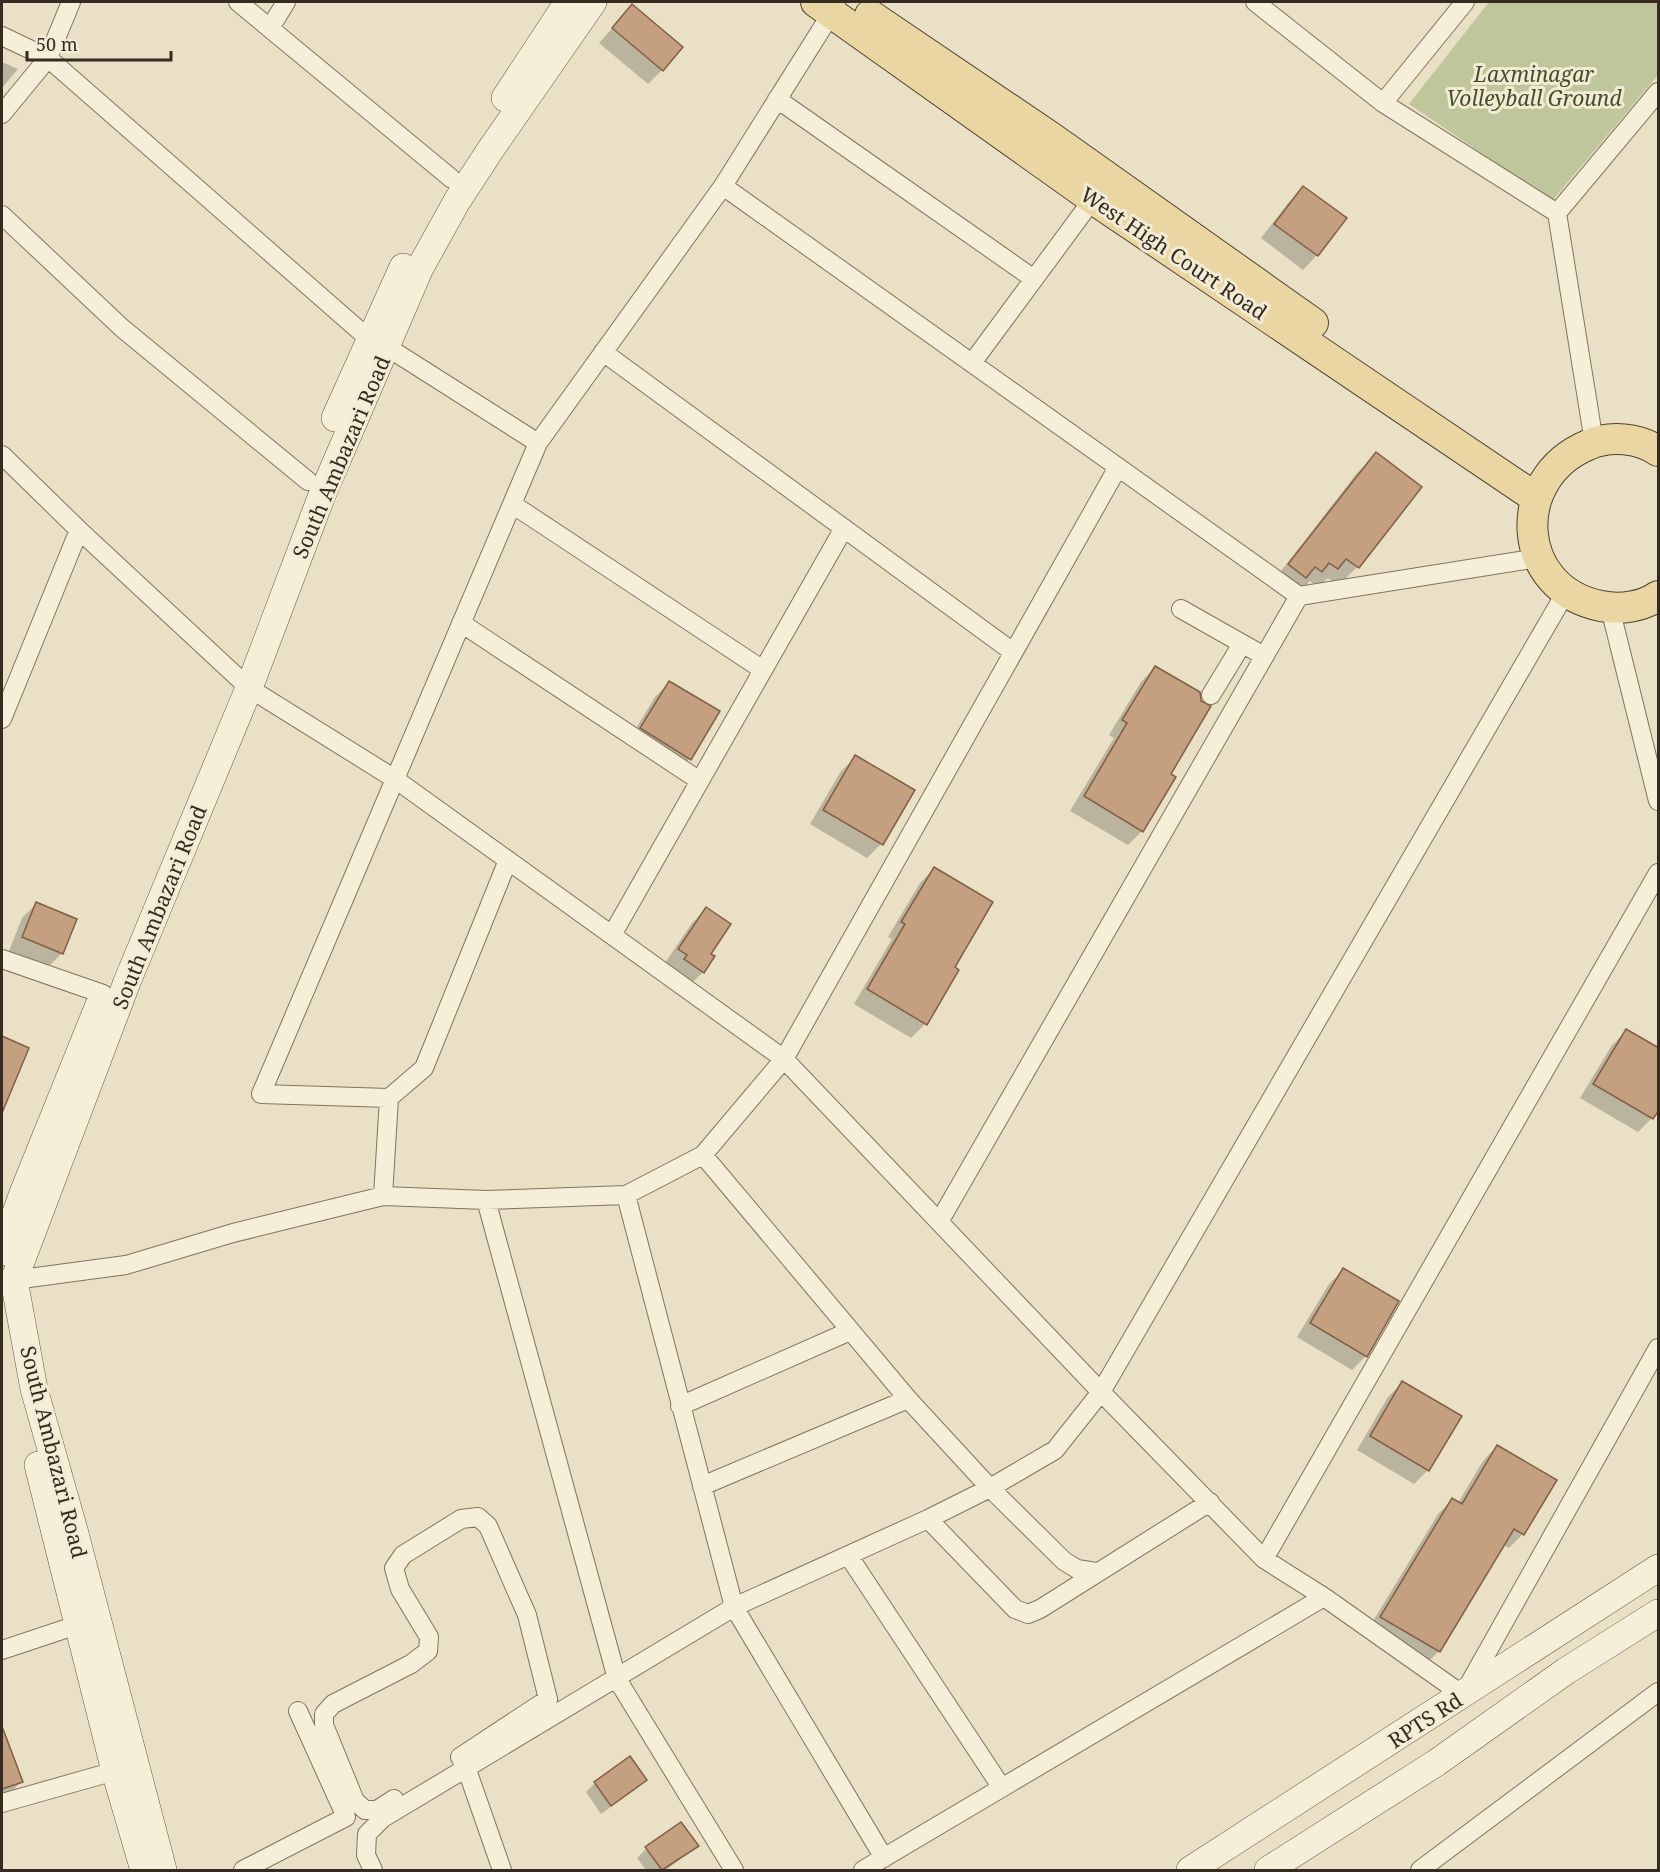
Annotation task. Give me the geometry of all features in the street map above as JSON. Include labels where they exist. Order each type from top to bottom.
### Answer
[{"type":"main road","name":"South Ambazari Road","points":[[2,1252],[23,1193],[104,994],[322,495],[378,343],[395,280],[452,178],[568,2]]},
{"type":"main road","name":"South Ambazari Road","points":[[163,1870],[75,1530],[34,1389],[8,1277],[127,982],[242,681],[308,481],[378,343],[457,201],[593,2]]},
{"type":"main road","name":"West High Court Road","points":[[834,4],[1093,199],[1540,489]]},
{"type":"main road","points":[[834,4],[1052,138],[1467,431],[1540,489]]},
{"type":"main road","points":[[1657,446],[1614,439],[1594,442],[1574,450],[1557,463],[1540,489],[1532,518],[1533,538],[1538,558],[1550,577],[1566,592],[1587,604],[1610,608],[1631,607],[1659,596]]},
{"type":"main road","name":"South Ambazari Road","points":[[2,1305],[77,1625],[115,1771],[144,1870]]},
{"type":"main road","name":"RPTS Rd","points":[[1190,1870],[1659,1568]]},
{"type":"main road","points":[[1268,1870],[1436,1763],[1566,1671],[1659,1613]]},
{"type":"street","points":[[2,114],[48,58],[71,2]]},
{"type":"street","points":[[238,2],[452,178]]},
{"type":"street","points":[[270,28],[285,2]]},
{"type":"street","points":[[1255,2],[1277,7],[1383,103],[1557,213],[1594,442]]},
{"type":"street","points":[[1383,103],[1465,2]]},
{"type":"street","points":[[508,860],[424,1068],[389,1098],[261,1094],[538,443],[723,186],[834,4]]},
{"type":"street","points":[[2,36],[48,58],[378,343],[538,443]]},
{"type":"street","points":[[1557,213],[1659,92]]},
{"type":"street","points":[[777,99],[1034,279]]},
{"type":"street","points":[[723,186],[1299,596],[1538,558]]},
{"type":"street","points":[[972,363],[1093,199]]},
{"type":"street","points":[[2,215],[122,328],[308,481]]},
{"type":"street","points":[[603,352],[1013,652]]},
{"type":"street","points":[[2,455],[79,530],[242,681],[395,779],[784,1059],[1101,1392],[1264,1559],[1324,1597],[1463,1695],[1659,1348]]},
{"type":"street","points":[[8,1277],[126,1265],[233,1233],[383,1196],[486,1200],[626,1196],[703,1155],[784,1059],[1118,467]]},
{"type":"street","points":[[512,504],[763,670]]},
{"type":"street","points":[[612,935],[844,528]]},
{"type":"street","points":[[3,713],[79,530]]},
{"type":"street","points":[[541,1714],[548,1699],[527,1616],[488,1526],[478,1517],[461,1519],[403,1556],[394,1568],[400,1589],[429,1637],[428,1651],[411,1664],[333,1704],[324,1714],[324,1725],[355,1801],[365,1810],[377,1810],[463,1762],[541,1714],[616,1679],[734,1607],[928,1519],[990,1488],[1055,1450],[1101,1392],[1566,592]]},
{"type":"street","points":[[939,1222],[1299,596]]},
{"type":"street","points":[[1610,608],[1659,801]]},
{"type":"street","points":[[1181,609],[1264,656]]},
{"type":"street","points":[[461,623],[700,781]]},
{"type":"street","points":[[1211,695],[1242,644]]},
{"type":"street","points":[[1264,1559],[1659,873]]},
{"type":"street","points":[[2,959],[104,994]]},
{"type":"street","points":[[383,1196],[389,1098]]},
{"type":"street","points":[[703,1155],[908,1400],[990,1488],[1064,1561],[1077,1569],[1096,1572]]},
{"type":"street","points":[[626,1196],[734,1607],[884,1858]]},
{"type":"street","points":[[486,1200],[616,1679],[734,1870]]},
{"type":"street","points":[[680,1406],[850,1331]]},
{"type":"street","points":[[702,1486],[908,1400]]},
{"type":"street","points":[[928,1519],[1015,1609],[1028,1614],[1040,1609],[1210,1502]]},
{"type":"street","points":[[848,1555],[1002,1788]]},
{"type":"street","points":[[863,1870],[1324,1597]]},
{"type":"street","points":[[2,1650],[77,1625]]},
{"type":"street","points":[[1420,1870],[1659,1692]]},
{"type":"street","points":[[243,1870],[346,1817],[298,1711]]},
{"type":"street","points":[[373,1870],[366,1855],[367,1834],[383,1818],[463,1762]]},
{"type":"street","points":[[463,1762],[502,1870]]},
{"type":"street","points":[[2,1803],[115,1771]]},
{"type":"green space","name":"Laxminagar Volleyball Ground","points":[[1489,2],[1658,2],[1658,75],[1552,201],[1409,104]]},
{"type":"building","points":[[632,4],[683,47],[663,71],[612,28]]},
{"type":"building","points":[[1303,186],[1347,218],[1318,256],[1274,224]]},
{"type":"building","points":[[1376,452],[1422,487],[1359,568],[1346,559],[1338,569],[1329,563],[1322,572],[1315,567],[1306,578],[1288,564]]},
{"type":"building","points":[[1155,666],[1200,692],[1201,701],[1211,706],[1171,774],[1176,777],[1143,832],[1084,796],[1127,723],[1122,720]]},
{"type":"building","points":[[669,681],[720,711],[691,760],[640,728]]},
{"type":"building","points":[[855,755],[915,790],[883,845],[823,810]]},
{"type":"building","points":[[934,867],[993,902],[955,967],[959,970],[927,1025],[867,989],[905,924],[901,922]]},
{"type":"building","points":[[36,902],[77,919],[63,954],[22,937]]},
{"type":"building","points":[[706,907],[731,924],[711,954],[715,956],[704,973],[684,959],[687,955],[678,949]]},
{"type":"building","points":[[1626,1029],[1659,1048],[1659,1110],[1653,1119],[1593,1084]]},
{"type":"building","points":[[2,1036],[29,1048],[2,1113]]},
{"type":"building","points":[[1343,1268],[1399,1301],[1367,1357],[1310,1323]]},
{"type":"building","points":[[1402,1381],[1462,1416],[1429,1471],[1370,1436]]},
{"type":"building","points":[[1497,1445],[1557,1480],[1524,1535],[1514,1529],[1440,1652],[1380,1617],[1452,1498],[1462,1504]]},
{"type":"building","points":[[2,1729],[23,1782],[2,1789]]},
{"type":"building","points":[[630,1756],[647,1780],[611,1806],[594,1782]]},
{"type":"building","points":[[681,1822],[699,1846],[662,1870],[645,1847]]}]
